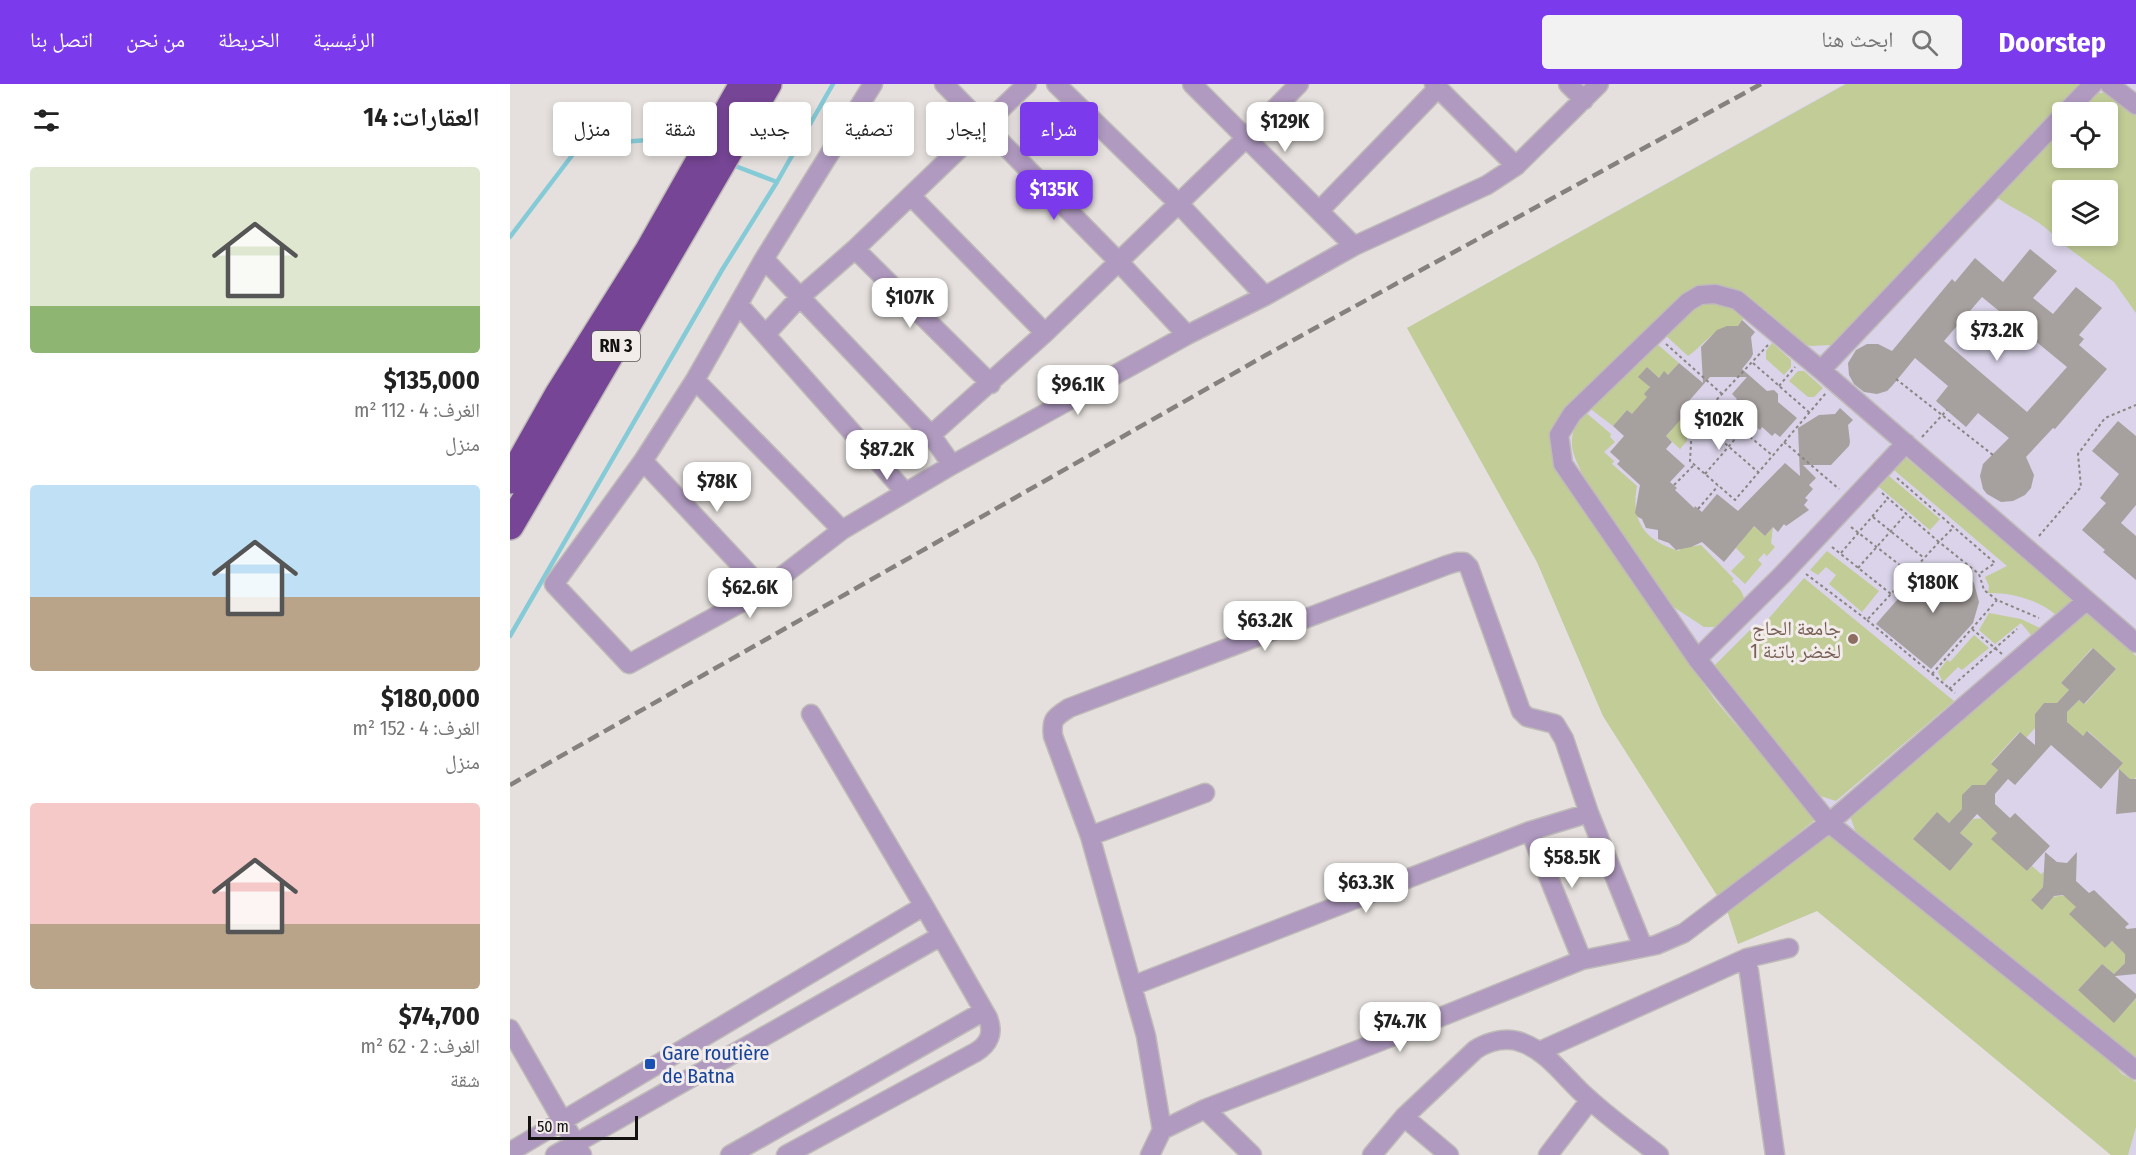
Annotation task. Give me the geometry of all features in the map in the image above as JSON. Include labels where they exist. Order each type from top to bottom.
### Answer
[{"type":"highway","name":"RN 3","points":[[717,148],[743,84]]},
{"type":"highway","name":"RN 3","points":[[717,150],[768,84]]},
{"type":"highway","name":"RN 3","points":[[510,480],[558,395],[649,250],[713,156]]},
{"type":"highway","name":"RN 3","points":[[510,526],[713,156]]},
{"type":"street","points":[[873,84],[764,259],[695,380],[643,461],[554,584],[629,664],[764,590],[842,530],[952,465],[1187,334],[1265,296],[1354,246],[1487,184],[1516,166],[1599,84]]},
{"type":"street","points":[[944,84],[962,102]]},
{"type":"street","points":[[1008,102],[1027,84]]},
{"type":"street","points":[[1056,84],[1179,204],[1265,296]]},
{"type":"street","points":[[1192,84],[1354,246]]},
{"type":"street","points":[[931,435],[1046,333],[1299,84]]},
{"type":"street","points":[[1568,84],[1584,100]]},
{"type":"street","points":[[2076,102],[2093,84]]},
{"type":"street","points":[[2109,84],[2136,105]]},
{"type":"street","points":[[1319,211],[1436,86],[1516,166]]},
{"type":"street","points":[[1821,370],[2052,127]]},
{"type":"street","points":[[1008,149],[1187,334]]},
{"type":"street","points":[[766,334],[799,298],[855,249],[952,156]]},
{"type":"street","points":[[911,196],[1046,333]]},
{"type":"street","points":[[855,249],[991,384]]},
{"type":"street","points":[[764,259],[931,435],[952,465]]},
{"type":"street","points":[[2136,643],[1737,300],[1715,294],[1700,295],[1688,302],[1572,414],[1559,435],[1563,464],[1697,659],[1829,823],[2136,1070]]},
{"type":"street","points":[[739,305],[905,492]]},
{"type":"street","points":[[695,380],[842,530]]},
{"type":"street","points":[[1697,659],[1793,564],[1884,467],[1909,446]]},
{"type":"street","points":[[643,461],[764,590]]},
{"type":"street","points":[[1150,1155],[1162,1130],[1146,1036],[1090,836],[1053,736],[1052,725],[1056,717],[1069,708],[1457,562],[1464,562],[1469,567],[1521,711],[1527,717],[1554,724],[1564,739],[1589,813],[1643,947]]},
{"type":"street","points":[[1162,1130],[1205,1109],[1582,960],[1656,945],[1684,933],[1829,823],[2086,601]]},
{"type":"street","points":[[786,1155],[984,1047],[991,1030],[984,1011],[811,714]]},
{"type":"street","points":[[1090,836],[1204,793]]},
{"type":"street","points":[[1132,986],[1530,831],[1589,813]]},
{"type":"street","points":[[1530,831],[1582,960]]},
{"type":"street","points":[[511,1149],[563,1122],[924,906]]},
{"type":"street","points":[[542,1134],[554,1155],[578,1149],[941,936]]},
{"type":"street","points":[[1539,1051],[1747,958],[1789,948]]},
{"type":"street","points":[[1747,958],[1775,1155]]},
{"type":"street","points":[[730,1155],[984,1011]]},
{"type":"street","points":[[510,1029],[578,1149]]},
{"type":"street","points":[[1372,1155],[1404,1117],[1475,1050],[1485,1043],[1503,1040],[1522,1042],[1539,1051],[1590,1100],[1659,1155]]},
{"type":"street","points":[[1548,1155],[1590,1100]]},
{"type":"street","points":[[1205,1109],[1252,1155]]},
{"type":"street","points":[[1404,1117],[1449,1155]]},
{"type":"path","points":[[1655,334],[1722,394]]},
{"type":"path","points":[[1778,334],[1692,426],[1690,461],[1734,500],[1835,382]]},
{"type":"path","points":[[1779,386],[1804,356]]},
{"type":"path","points":[[1752,363],[1809,412]]},
{"type":"path","points":[[1896,379],[1993,455]]},
{"type":"path","points":[[1712,405],[1773,456]]},
{"type":"path","points":[[2028,550],[2082,487],[2078,454],[2105,418],[2136,405]]},
{"type":"path","points":[[1909,446],[1947,410]]},
{"type":"path","points":[[1698,420],[1758,472]]},
{"type":"path","points":[[1705,474],[1743,431]]},
{"type":"path","points":[[1784,442],[1853,500]]},
{"type":"path","points":[[1674,485],[1694,465]]},
{"type":"path","points":[[1884,467],[1995,563],[1979,574]]},
{"type":"path","points":[[1869,483],[1979,574],[1984,590],[1997,600],[2037,616],[2054,629]]},
{"type":"path","points":[[1698,509],[1718,486]]},
{"type":"path","points":[[1840,554],[1888,498]]},
{"type":"path","points":[[1858,568],[1906,514]]},
{"type":"path","points":[[1838,516],[1910,573]]},
{"type":"path","points":[[1872,517],[1924,558]]},
{"type":"path","points":[[1867,620],[1954,527]]},
{"type":"path","points":[[1818,537],[1891,594]]},
{"type":"path","points":[[1793,564],[1867,620],[1967,704]]},
{"type":"path","points":[[1932,674],[1997,600]]},
{"type":"path","points":[[1972,629],[2013,664]]},
{"type":"path","points":[[1949,689],[2017,629]]},
{"type":"shaded area","name":"جامعة الحاج لخضر باتنة 1","points":[[1844,84],[2136,84],[2136,1155],[2111,1155],[1817,911],[1738,944],[1727,910],[1603,716],[1537,562],[1407,328]]},
{"type":"green space","points":[[1846,84],[2087,84],[2069,102],[2052,102],[2052,120],[1831,345],[1811,346],[1801,343],[1762,307],[1727,287],[1709,287],[1688,293],[1551,428],[1553,466],[1715,700],[1816,819],[1718,897],[1603,716],[1537,562],[1407,328]]},
{"type":"green space","points":[[2096,93],[2108,93],[2136,115],[2136,313],[2114,282],[2066,246],[2118,246],[2118,180],[2052,180],[2052,234],[2037,221],[1998,198],[2052,140],[2052,168],[2118,168],[2118,102],[2087,102]]},
{"type":"green space","points":[[1711,301],[1730,304],[1746,315],[1738,326],[1716,332],[1688,356],[1663,333],[1693,307]]},
{"type":"green space","points":[[1656,343],[1679,363],[1668,375],[1664,372],[1659,378],[1647,367],[1648,394],[1636,418],[1627,410],[1613,426],[1588,407]]},
{"type":"green space","points":[[1772,343],[1791,360],[1791,367],[1784,375],[1766,359],[1766,351]]},
{"type":"green space","points":[[1798,371],[1804,371],[1823,388],[1814,397],[1808,397],[1789,381]]},
{"type":"green space","points":[[1584,411],[1611,434],[1610,437],[1615,442],[1604,452],[1614,461],[1612,464],[1637,486],[1636,510],[1649,536],[1679,551],[1680,548],[1701,545],[1734,579],[1732,581],[1743,595],[1744,601],[1738,611],[1720,627],[1704,627],[1669,604],[1583,475],[1572,443],[1575,428]]},
{"type":"green space","points":[[1678,413],[1687,420],[1687,441],[1680,449],[1666,436],[1671,431],[1667,426]]},
{"type":"green space","points":[[1905,457],[2074,601],[2056,615],[2024,598],[1988,593],[1989,586],[1985,577],[2007,566],[1894,470]]},
{"type":"green space","points":[[1889,476],[1940,519],[1930,530],[1879,487]]},
{"type":"green space","points":[[1747,520],[1765,536],[1773,527],[1771,543],[1775,547],[1767,556],[1764,553],[1758,560],[1762,564],[1745,584],[1731,571],[1745,557],[1736,548],[1743,539]]},
{"type":"green space","points":[[1827,551],[1879,591],[1862,612],[1829,584],[1836,575],[1826,567],[1818,575],[1810,570]]},
{"type":"green space","points":[[1804,578],[1954,701],[1836,801],[1820,796],[1713,667],[1752,628],[1757,632]]},
{"type":"green space","points":[[2085,611],[2136,656],[2136,777],[2127,779],[2128,777],[2118,769],[2123,763],[2088,731],[2083,736],[2067,726],[2067,712],[2079,700],[2085,704],[2116,669],[2092,648],[2061,683],[2069,690],[2057,703],[2044,703],[2035,714],[2035,728],[2026,738],[2019,732],[1991,763],[1998,770],[1985,785],[1972,785],[1963,795],[1962,809],[1949,823],[1936,813],[1913,839],[1950,871],[1973,844],[1960,833],[1973,819],[1985,818],[1983,820],[1997,833],[2027,871],[2032,866],[2041,874],[2044,872],[2043,887],[2031,900],[2067,895],[2105,948],[2112,941],[2123,952],[2126,950],[2125,963],[2114,974],[2102,964],[2078,990],[2114,1022],[2136,998],[2136,1062],[1872,846],[1855,830],[1850,816]]},
{"type":"green space","points":[[1989,613],[2021,619],[2040,628],[2031,635],[2021,623],[1995,644],[1979,630]]},
{"type":"green space","points":[[1974,635],[1989,648],[1962,670],[1958,667],[1943,682],[1938,672],[1947,660],[1950,662]]},
{"type":"green space","points":[[1829,830],[2108,1059],[2122,1074],[2136,1082],[2136,1127],[2128,1155],[2111,1155],[1817,911],[1738,944],[1727,910]]},
{"type":"building","points":[[2030,249],[2057,271],[2033,298],[2053,314],[2076,287],[2102,308],[2079,335],[2084,339],[2079,345],[2107,369],[2055,429],[2053,428],[2026,457],[2034,475],[2031,488],[2025,495],[2013,501],[2001,502],[1987,494],[1983,489],[1980,476],[1983,464],[2009,438],[1978,413],[1966,427],[1936,401],[1948,386],[1915,358],[1887,391],[1877,394],[1864,392],[1854,384],[1849,375],[1848,363],[1856,350],[1867,344],[1878,344],[1892,351],[1952,279],[1955,282],[1975,258],[2003,282]],"holes":[[[1982,297],[2067,367],[2027,412],[1944,341]]]},
{"type":"building","points":[[1742,320],[1755,332],[1751,337],[1753,354],[1742,369],[1767,391],[1774,390],[1778,394],[1778,402],[1797,418],[1780,437],[1775,433],[1772,436],[1762,427],[1760,430],[1755,426],[1749,434],[1739,425],[1747,416],[1743,414],[1746,411],[1735,401],[1737,399],[1732,394],[1747,377],[1710,377],[1688,402],[1698,410],[1696,415],[1689,421],[1683,417],[1666,436],[1672,442],[1666,449],[1685,466],[1670,482],[1694,508],[1695,506],[1702,512],[1717,494],[1738,511],[1785,463],[1800,476],[1798,428],[1819,415],[1835,414],[1840,408],[1853,420],[1848,425],[1849,446],[1831,465],[1803,465],[1816,478],[1809,485],[1813,489],[1805,498],[1808,500],[1804,505],[1809,510],[1786,526],[1784,524],[1778,532],[1773,527],[1765,536],[1754,526],[1724,562],[1702,542],[1676,550],[1669,543],[1658,539],[1658,530],[1646,528],[1642,519],[1635,513],[1640,485],[1617,464],[1620,461],[1610,452],[1624,436],[1613,426],[1627,410],[1632,414],[1647,397],[1644,394],[1650,387],[1638,377],[1647,367],[1659,378],[1664,371],[1668,375],[1679,363],[1703,383],[1701,347],[1717,330],[1727,326],[1738,326]]},
{"type":"building","points":[[2118,421],[2136,436],[2136,505],[2121,523],[2136,536],[2136,580],[2103,552],[2105,550],[2082,530],[2106,503],[2100,498],[2119,474],[2092,451]]},
{"type":"building","points":[[1947,567],[1967,575],[1974,583],[1979,602],[1973,623],[1931,669],[1876,624],[1918,576],[1920,578],[1929,570]]},
{"type":"building","points":[[2093,648],[2116,669],[2084,704],[2079,700],[2067,712],[2067,722],[2083,736],[2087,731],[2123,763],[2101,789],[2051,745],[2015,785],[2008,779],[1995,794],[1995,804],[2010,818],[2015,813],[2050,846],[2027,871],[1991,839],[1997,833],[1977,814],[1960,833],[1973,844],[1950,871],[1913,839],[1937,812],[1949,823],[1962,809],[1962,795],[1972,785],[1985,785],[1998,770],[1991,764],[2020,732],[2035,745],[2035,714],[2044,703],[2057,703],[2069,690],[2061,683]]},
{"type":"building","points":[[2119,769],[2130,779],[2136,779],[2136,812],[2116,814]]},
{"type":"building","points":[[2045,852],[2057,862],[2067,863],[2077,852],[2076,881],[2089,893],[2094,890],[2129,924],[2125,927],[2127,929],[2136,928],[2136,974],[2115,976],[2136,994],[2136,998],[2114,1023],[2078,990],[2102,964],[2114,974],[2125,963],[2125,954],[2112,941],[2105,948],[2069,914],[2076,907],[2063,895],[2054,896],[2042,910],[2031,900],[2043,887]]},
{"type":"waterway","points":[[510,636],[722,270],[777,182],[833,84]]},
{"type":"waterway","points":[[510,237],[580,145],[643,140]]},
{"type":"waterway","points":[[730,164],[777,182]]},
{"type":"railway","points":[[510,785],[1266,355],[1761,84]]},
{"type":"place","name":"جامعة الحاج لخضر باتنة 1","points":[[1853,639]]},
{"type":"place","name":"Gare routière de Batna","points":[[650,1064]]}]
